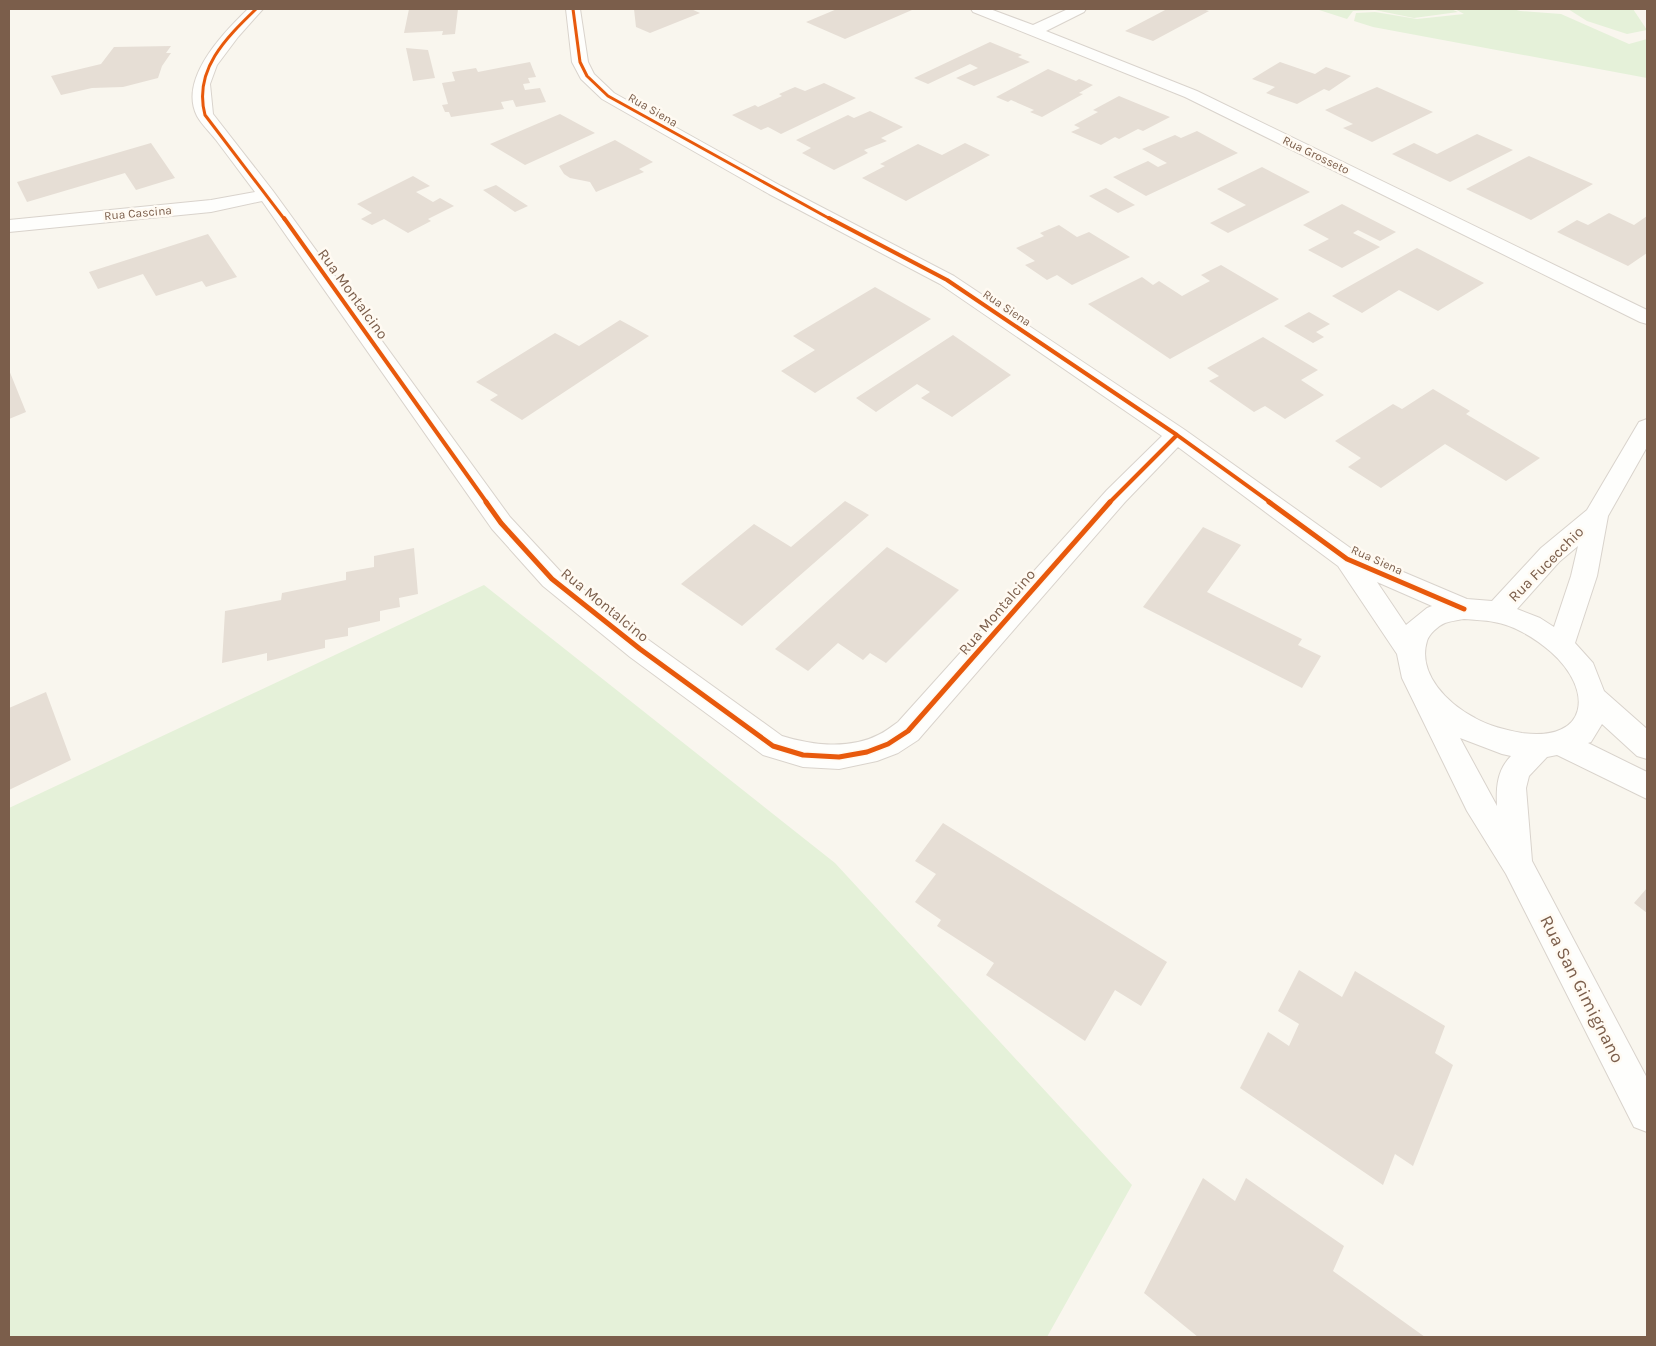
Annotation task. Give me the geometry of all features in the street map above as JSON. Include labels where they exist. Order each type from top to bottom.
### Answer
[{"type":"street","name":"Rua Montalcino","points":[[256,9],[217,52],[202,82],[202,103],[205,115],[267,195],[501,523],[552,579],[640,649],[773,746],[803,755],[839,757],[866,752],[888,744],[908,731],[1116,496],[1177,435]]},
{"type":"street","name":"Rua Siena","points":[[573,9],[580,62],[587,76],[608,96],[775,190],[947,280],[1177,435],[1347,559],[1464,608]]},
{"type":"street","name":"Rua Grosseto","points":[[978,9],[1191,94],[1647,318]]},
{"type":"street","points":[[1034,31],[1079,9]]},
{"type":"street","name":"Rua Cascina","points":[[9,226],[211,206],[267,195]]},
{"type":"street","name":"Rua Fucecchio","points":[[1561,645],[1584,576],[1596,516],[1647,427]]},
{"type":"street","name":"Rua Fucecchio","points":[[1498,612],[1550,556],[1596,516]]},
{"type":"street","name":"Rua Siena","points":[[1347,559],[1413,665]]},
{"type":"street","points":[[1647,747],[1593,698],[1583,671],[1561,645],[1532,625],[1498,612],[1464,608],[1436,615],[1417,630],[1413,665],[1435,705],[1465,727],[1502,742],[1548,744],[1647,786]]},
{"type":"street","name":"Rua San Gimignano","points":[[1413,665],[1478,802],[1517,864],[1647,1114]]},
{"type":"street","points":[[1548,744],[1581,733],[1590,720],[1593,698]]},
{"type":"street","name":"Rua San Gimignano","points":[[1517,864],[1511,788],[1516,770],[1548,744]]},
{"type":"green space","points":[[1316,9],[1451,9],[1458,12],[1414,18],[1375,10],[1353,11],[1347,19]]},
{"type":"green space","points":[[1455,9],[1513,9],[1561,14],[1629,44],[1647,39],[1647,78],[1373,27],[1354,21],[1356,13],[1375,12],[1417,19],[1464,14]]},
{"type":"green space","points":[[1568,9],[1633,9],[1647,30],[1627,34],[1587,21]]},
{"type":"green space","points":[[484,585],[835,863],[1132,1185],[1047,1337],[9,1337],[9,808]]},
{"type":"building","points":[[409,9],[458,9],[455,34],[442,35],[443,31],[404,33]]},
{"type":"building","points":[[634,9],[691,9],[700,13],[650,33],[636,27]]},
{"type":"building","points":[[837,9],[912,10],[845,39],[806,22]]},
{"type":"building","points":[[1167,9],[1202,9],[1209,11],[1153,41],[1125,31]]},
{"type":"building","points":[[990,42],[1022,55],[1018,57],[1030,62],[974,86],[956,78],[978,68],[970,64],[928,84],[914,78]]},
{"type":"building","points":[[171,46],[166,53],[171,53],[162,66],[158,78],[123,87],[92,88],[61,95],[51,76],[101,64],[114,47]]},
{"type":"building","points":[[406,48],[428,50],[435,78],[413,81]]},
{"type":"building","points":[[530,62],[536,77],[528,78],[530,83],[523,84],[525,90],[540,88],[546,102],[516,107],[513,100],[501,102],[504,109],[451,117],[449,112],[445,112],[442,105],[448,104],[442,83],[455,81],[452,72],[476,68],[478,72]]},
{"type":"building","points":[[1280,62],[1315,74],[1326,67],[1351,76],[1329,91],[1324,89],[1297,104],[1266,93],[1275,87],[1252,79]]},
{"type":"building","points":[[1048,69],[1076,81],[1079,79],[1093,85],[1079,93],[1083,94],[1042,117],[1030,112],[1034,110],[1011,100],[1008,102],[996,97]]},
{"type":"building","points":[[824,83],[856,98],[781,134],[768,127],[761,130],[732,115],[755,105],[758,107],[782,96],[779,94],[795,87],[805,91]]},
{"type":"building","points":[[1377,87],[1433,112],[1372,142],[1343,128],[1353,124],[1325,110]]},
{"type":"building","points":[[1119,96],[1170,117],[1143,131],[1138,129],[1119,139],[1115,137],[1101,145],[1071,132],[1080,128],[1074,125],[1098,112],[1093,110]]},
{"type":"building","points":[[870,111],[903,127],[881,138],[887,141],[864,150],[868,153],[834,170],[802,153],[811,148],[796,140],[848,115],[854,118]]},
{"type":"building","points":[[560,114],[595,133],[525,165],[490,144]]},
{"type":"building","points":[[1197,131],[1238,153],[1146,196],[1113,177],[1148,161],[1158,167],[1167,163],[1142,149],[1175,135],[1181,138]]},
{"type":"building","points":[[1477,134],[1513,150],[1450,182],[1392,154],[1414,143],[1437,154]]},
{"type":"building","points":[[615,140],[653,162],[639,169],[644,172],[596,192],[590,182],[570,178],[564,174],[559,166]]},
{"type":"building","points":[[151,143],[175,178],[136,190],[125,173],[27,202],[17,182]]},
{"type":"building","points":[[965,143],[990,155],[906,201],[862,178],[885,166],[880,164],[918,144],[942,155]]},
{"type":"building","points":[[1529,156],[1593,184],[1531,220],[1466,189]]},
{"type":"building","points":[[1262,167],[1310,192],[1228,233],[1210,223],[1246,205],[1217,189]]},
{"type":"building","points":[[413,176],[430,186],[416,192],[433,202],[440,198],[454,206],[428,219],[431,221],[408,233],[384,219],[372,225],[361,219],[372,213],[357,204]]},
{"type":"building","points":[[496,185],[528,206],[515,212],[483,190]]},
{"type":"building","points":[[1106,188],[1135,205],[1118,213],[1089,196]]},
{"type":"building","points":[[1342,204],[1396,232],[1380,241],[1358,230],[1353,233],[1380,247],[1342,268],[1308,250],[1329,239],[1303,225]]},
{"type":"building","points":[[1609,213],[1634,225],[1647,216],[1647,253],[1628,266],[1557,232],[1577,220],[1588,225]]},
{"type":"building","points":[[1059,225],[1077,237],[1089,232],[1130,257],[1072,285],[1057,275],[1047,280],[1025,265],[1035,261],[1016,248],[1044,236],[1040,233]]},
{"type":"building","points":[[208,234],[237,277],[206,287],[202,281],[156,296],[143,274],[98,289],[89,272]]},
{"type":"building","points":[[1417,248],[1484,283],[1438,311],[1399,290],[1362,313],[1332,296]]},
{"type":"building","points":[[1221,265],[1279,299],[1170,359],[1088,304],[1142,277],[1153,285],[1159,281],[1182,296],[1210,281],[1201,275]]},
{"type":"building","points":[[875,287],[931,319],[815,393],[781,371],[815,350],[793,336]]},
{"type":"building","points":[[1309,312],[1330,324],[1316,332],[1324,337],[1313,343],[1284,326]]},
{"type":"building","points":[[620,320],[649,336],[522,420],[490,400],[498,395],[476,382],[555,333],[579,346]]},
{"type":"building","points":[[953,335],[1011,375],[952,417],[921,398],[930,392],[917,384],[876,412],[856,398]]},
{"type":"building","points":[[1263,337],[1318,370],[1301,380],[1324,395],[1285,419],[1265,406],[1254,412],[1209,381],[1219,376],[1207,368]]},
{"type":"building","points":[[9,370],[26,412],[9,419]]},
{"type":"building","points":[[1433,389],[1470,411],[1466,414],[1540,458],[1506,481],[1445,444],[1381,488],[1348,467],[1361,458],[1335,441],[1393,404],[1402,409]]},
{"type":"building","points":[[845,501],[869,515],[742,626],[681,584],[754,524],[791,547]]},
{"type":"building","points":[[1203,527],[1241,545],[1207,592],[1302,639],[1298,645],[1321,656],[1302,688],[1143,607]]},
{"type":"building","points":[[887,547],[959,590],[886,663],[870,653],[863,660],[838,643],[808,671],[775,649]]},
{"type":"building","points":[[414,548],[418,594],[399,598],[400,607],[380,611],[380,621],[348,628],[348,636],[325,640],[325,648],[267,661],[267,653],[222,663],[225,611],[281,600],[282,593],[346,580],[346,572],[374,567],[374,556]]},
{"type":"building","points":[[46,692],[71,760],[9,790],[9,708]]},
{"type":"building","points":[[943,823],[1167,962],[1141,1006],[1115,990],[1085,1041],[986,975],[994,963],[937,926],[941,920],[915,902],[936,874],[915,861]]},
{"type":"building","points":[[1647,888],[1647,913],[1634,903]]},
{"type":"building","points":[[1299,970],[1342,997],[1355,971],[1445,1026],[1435,1053],[1453,1065],[1413,1166],[1395,1154],[1383,1185],[1240,1088],[1268,1032],[1289,1046],[1299,1024],[1278,1011]]},
{"type":"building","points":[[1203,1178],[1235,1201],[1246,1178],[1344,1246],[1333,1271],[1425,1337],[1198,1337],[1144,1293]]},
{"type":"cycle path","points":[[256,9],[216,54],[204,75],[202,104],[205,115],[267,195],[501,523],[552,579],[640,649],[773,746],[803,755],[839,757],[867,752],[888,744],[908,731],[1116,496],[1177,435]]},
{"type":"cycle path","points":[[573,9],[580,62],[587,76],[608,96],[775,190],[947,280],[1177,435],[1347,559],[1464,609]]}]
